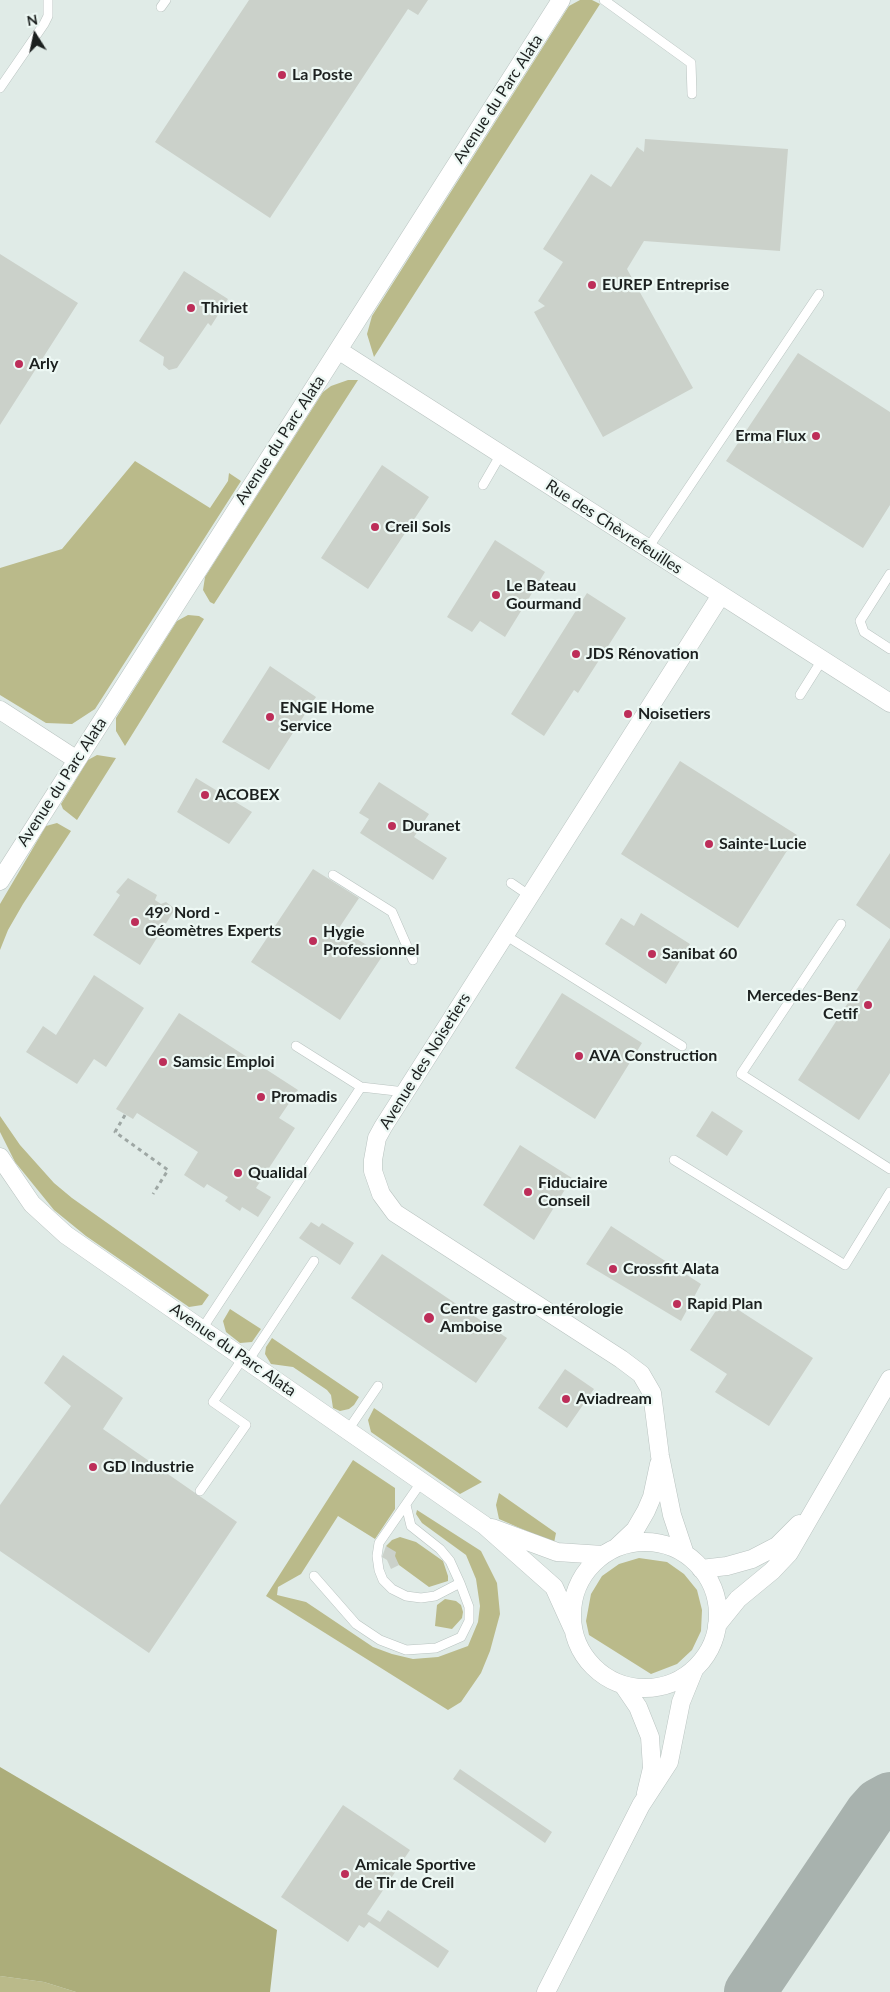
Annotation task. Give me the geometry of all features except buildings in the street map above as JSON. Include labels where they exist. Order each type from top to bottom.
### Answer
[{"type":"street","name":"Avenue du Parc Alata","points":[[0,881],[561,0]]},
{"type":"street","name":"Rue des Chèvrefeuilles","points":[[338,350],[890,703]]},
{"type":"street","name":"Avenue des Noisetiers","points":[[685,1554],[675,1527],[660,1456],[652,1393],[641,1374],[605,1348],[407,1222],[387,1205],[373,1171],[374,1149],[382,1128],[721,595]]},
{"type":"street","points":[[0,710],[77,760]]},
{"type":"street","name":"Avenue du Parc Alata","points":[[0,1157],[32,1204],[55,1226],[245,1360],[484,1524],[554,1588],[573,1629]]},
{"type":"street","points":[[717,1625],[738,1599],[772,1571],[789,1553],[890,1379]]},
{"type":"street","name":"Avenue des Noisetiers","points":[[610,1552],[635,1530],[646,1511],[656,1484],[660,1456]]},
{"type":"street","points":[[701,1569],[739,1564],[765,1553],[794,1531],[816,1505]]},
{"type":"street","name":"Avenue du Parc Alata","points":[[484,1524],[557,1552],[610,1552]]},
{"type":"street","points":[[546,1992],[641,1805],[670,1762],[681,1702],[695,1668],[710,1649],[717,1625],[716,1600],[711,1584],[701,1569],[685,1554],[671,1547],[639,1542],[610,1552],[585,1573],[577,1588],[572,1604],[573,1629],[578,1646],[587,1661],[607,1678],[623,1685],[640,1688],[657,1687],[673,1682],[695,1668]]},
{"type":"street","points":[[623,1685],[642,1716],[652,1748],[650,1780],[641,1805]]},
{"type":"lane","points":[[0,88],[44,24],[48,16],[48,0]]},
{"type":"lane","points":[[604,0],[691,63],[692,94]]},
{"type":"lane","points":[[648,548],[819,294]]},
{"type":"lane","points":[[483,485],[501,454]]},
{"type":"lane","points":[[890,574],[860,620],[864,632],[890,649]]},
{"type":"lane","points":[[800,695],[822,660]]},
{"type":"lane","points":[[333,875],[392,912],[413,960]]},
{"type":"lane","points":[[511,883],[530,896]]},
{"type":"lane","points":[[840,924],[741,1074],[890,1169]]},
{"type":"lane","points":[[505,935],[682,1046]]},
{"type":"lane","points":[[296,1046],[360,1087],[405,1092]]},
{"type":"lane","points":[[202,1329],[360,1087]]},
{"type":"lane","points":[[674,1160],[845,1265],[890,1192]]},
{"type":"lane","points":[[200,1491],[246,1425],[213,1402],[245,1360],[314,1261]]},
{"type":"lane","points":[[348,1430],[378,1386]]},
{"type":"lane","points":[[422,1481],[379,1543],[377,1556],[379,1570],[383,1580],[399,1592],[421,1598],[435,1596],[460,1584]]},
{"type":"lane","points":[[314,1576],[356,1624],[380,1640],[406,1650],[436,1648],[461,1637],[469,1621],[469,1607],[460,1584],[450,1561],[440,1549],[411,1526],[406,1505]]},
{"type":"path","points":[[126,1115],[115,1132],[168,1170],[153,1194]]},
{"type":"green space","points":[[580,0],[592,0],[600,4],[374,357],[367,334],[372,316],[569,6]]},
{"type":"green space","points":[[348,380],[358,380],[214,604],[210,602],[203,590],[205,577],[323,392],[331,386]]},
{"type":"green space","points":[[135,461],[210,508],[228,481],[229,473],[241,481],[95,709],[72,724],[46,723],[0,695],[0,568],[62,549]]},
{"type":"green space","points":[[188,615],[199,616],[204,619],[125,746],[116,731],[116,718],[177,621]]},
{"type":"green space","points":[[97,755],[116,758],[77,820],[63,809],[61,804],[88,760]]},
{"type":"green space","points":[[57,823],[71,831],[23,904],[8,930],[0,950],[0,904],[46,826]]},
{"type":"green space","points":[[0,1116],[20,1145],[54,1183],[72,1198],[209,1295],[202,1305],[189,1307],[86,1236],[54,1210],[15,1162],[0,1132]]},
{"type":"green space","points":[[230,1309],[261,1329],[252,1342],[240,1343],[226,1332],[223,1321]]},
{"type":"green space","points":[[272,1338],[359,1397],[354,1405],[349,1409],[340,1411],[333,1408],[331,1395],[327,1390],[293,1367],[271,1364],[265,1354],[266,1347]]},
{"type":"green space","points":[[374,1408],[482,1482],[460,1494],[371,1432],[368,1420]]},
{"type":"green space","points":[[353,1460],[395,1488],[395,1509],[375,1539],[338,1516],[301,1574],[278,1587],[277,1595],[306,1602],[373,1647],[413,1659],[438,1657],[468,1646],[478,1622],[480,1606],[476,1579],[466,1555],[422,1523],[416,1514],[417,1510],[481,1551],[497,1583],[500,1614],[490,1651],[481,1673],[461,1702],[448,1710],[266,1596]]},
{"type":"green space","points":[[499,1493],[556,1533],[554,1543],[499,1519],[496,1505]]},
{"type":"green space","points":[[400,1537],[416,1542],[443,1561],[448,1581],[429,1587],[399,1565],[386,1546],[392,1540]]},
{"type":"green space","points":[[639,1558],[667,1562],[684,1574],[697,1590],[702,1610],[701,1631],[692,1650],[677,1664],[651,1674],[589,1635],[586,1621],[591,1594],[602,1576],[619,1564]]},
{"type":"green space","points":[[445,1599],[456,1601],[461,1605],[463,1612],[462,1618],[452,1629],[435,1626],[437,1605]]},
{"type":"green space","points":[[0,1767],[277,1930],[270,1992],[76,1992],[44,1982],[0,1976]]},
{"type":"green space","points":[[0,1976],[44,1982],[76,1992],[0,1992]]},
{"type":"taxiway","points":[[750,1992],[870,1814],[879,1804],[890,1798]]},
{"type":"place","name":"La Poste","points":[[282,75]]},
{"type":"place","name":"EUREP Entreprise","points":[[592,285]]},
{"type":"place","name":"Thiriet","points":[[191,308]]},
{"type":"place","name":"Arly","points":[[19,364]]},
{"type":"place","name":"Erma Flux","points":[[816,436]]},
{"type":"place","name":"Creil Sols","points":[[375,527]]},
{"type":"place","name":"Le Bateau Gourmand","points":[[496,595]]},
{"type":"place","name":"JDS Rénovation","points":[[576,654]]},
{"type":"place","name":"Noisetiers","points":[[628,714]]},
{"type":"place","name":"ENGIE Home Service","points":[[270,717]]},
{"type":"place","name":"ACOBEX","points":[[205,795]]},
{"type":"place","name":"Duranet","points":[[392,826]]},
{"type":"place","name":"Sainte-Lucie","points":[[709,844]]},
{"type":"place","name":"49° Nord - Géomètres Experts","points":[[135,922]]},
{"type":"place","name":"Hygie Professionnel","points":[[313,941]]},
{"type":"place","name":"Sanibat 60","points":[[652,954]]},
{"type":"place","name":"Mercedes-Benz Cetif","points":[[868,1005]]},
{"type":"place","name":"AVA Construction","points":[[579,1056]]},
{"type":"place","name":"Samsic Emploi","points":[[163,1062]]},
{"type":"place","name":"Promadis","points":[[261,1097]]},
{"type":"place","name":"Qualidal","points":[[238,1173]]},
{"type":"place","name":"Fiduciaire Conseil","points":[[528,1192]]},
{"type":"place","name":"Crossfit Alata","points":[[613,1269]]},
{"type":"place","name":"Rapid Plan","points":[[677,1304]]},
{"type":"place","name":"Centre gastro-entérologie Amboise","points":[[429,1318]]},
{"type":"place","name":"Aviadream","points":[[566,1399]]},
{"type":"place","name":"GD Industrie","points":[[93,1467]]},
{"type":"place","name":"Amicale Sportive de Tir de Creil","points":[[345,1874]]}]
